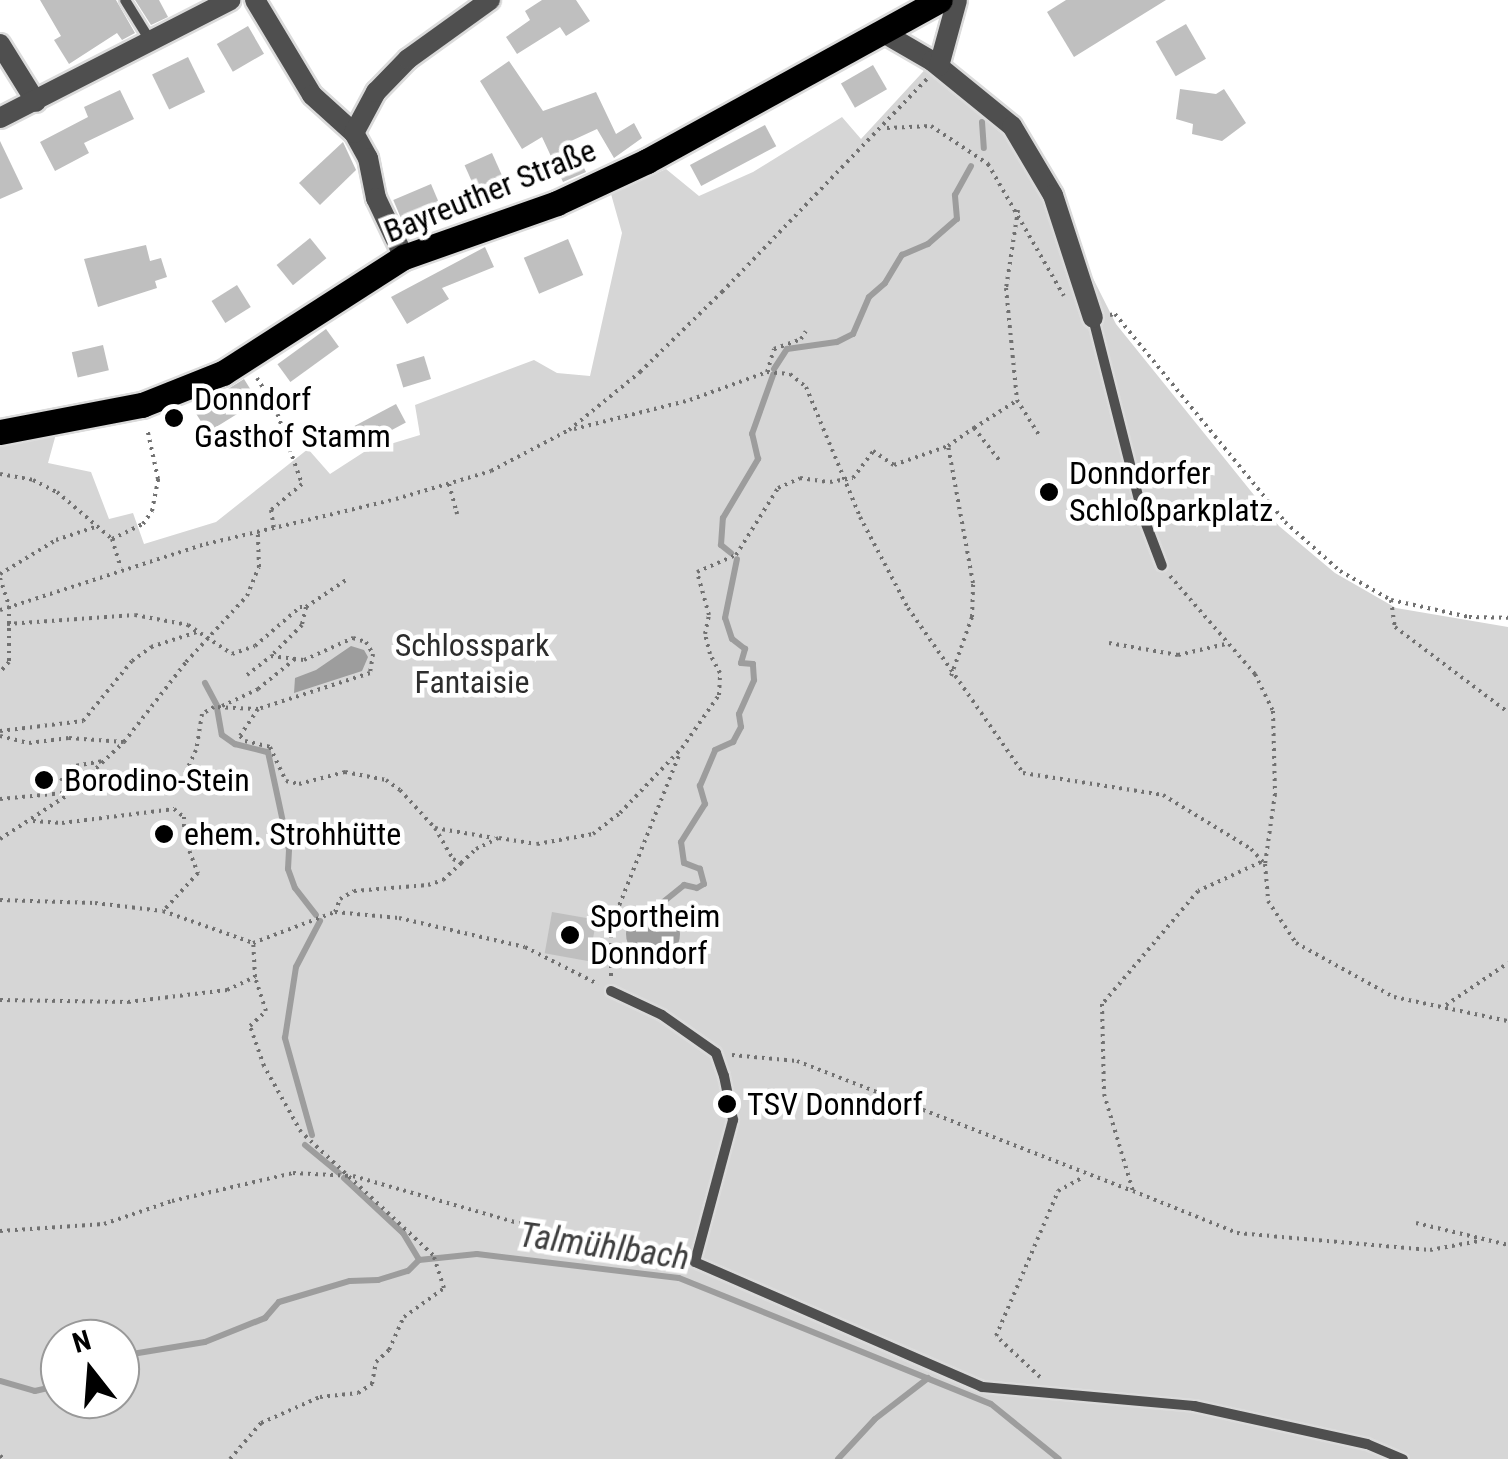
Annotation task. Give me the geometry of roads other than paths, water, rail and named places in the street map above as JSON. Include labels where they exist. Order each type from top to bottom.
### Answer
[{"type":"main road","name":"Bayreuther Straße","points":[[0,432],[142,405],[244,360],[404,257],[557,203],[646,161],[940,0]]},
{"type":"street","points":[[0,118],[231,0]]},
{"type":"street","points":[[255,0],[312,96],[354,133],[368,158],[376,198],[404,257]]},
{"type":"street","points":[[354,133],[376,92],[408,59],[490,0]]},
{"type":"street","points":[[939,66],[957,0]]},
{"type":"street","points":[[882,32],[939,66],[1012,126],[1053,195],[1094,318]]},
{"type":"street","points":[[0,44],[36,102]]},
{"type":"lane","points":[[126,0],[151,42]]},
{"type":"lane","points":[[1094,318],[1143,516],[1162,566]]},
{"type":"lane","points":[[611,990],[662,1016],[716,1053],[733,1120],[695,1262],[982,1388],[1194,1406],[1367,1444],[1403,1459]]},
{"type":"waterway","points":[[982,122],[984,148]]},
{"type":"waterway","points":[[774,369],[787,349],[837,342],[853,334],[869,297],[885,283],[902,255],[928,244],[957,219],[955,195],[971,166]]},
{"type":"waterway","points":[[731,553],[721,545],[723,518],[758,459],[752,434],[773,375]]},
{"type":"waterway","points":[[657,907],[684,885],[697,888],[704,884],[700,869],[684,863],[681,842],[705,804],[700,786],[715,750],[733,742],[741,727],[739,714],[754,680],[753,664],[741,663],[745,649],[732,639],[725,618],[737,559]]},
{"type":"waterway","points":[[205,683],[217,706]]},
{"type":"waterway","points":[[217,708],[222,735],[235,744],[268,752],[289,850],[288,869],[295,888],[316,915]]},
{"type":"waterway","points":[[312,1135],[285,1038],[296,967],[320,921]]},
{"type":"waterway","points":[[305,1145],[339,1173]]},
{"type":"waterway","points":[[344,1178],[403,1233],[419,1260]]},
{"type":"waterway","name":"Talmühlbach","points":[[140,1353],[205,1342],[265,1318],[279,1302],[350,1281],[378,1280],[408,1271],[419,1260],[477,1254],[679,1278],[991,1404],[1059,1459]]},
{"type":"waterway","points":[[838,1459],[875,1419],[928,1378]]},
{"type":"waterway","name":"Talmühlbach","points":[[0,1381],[40,1390]]},
{"type":"place","name":"Donndorf Gasthof Stamm","points":[[174,418]]},
{"type":"place","name":"Donndorfer Schloßparkplatz","points":[[1049,492]]},
{"type":"place","name":"Borodino-Stein","points":[[44,780]]},
{"type":"place","name":"ehem. Strohhütte","points":[[164,834]]},
{"type":"place","name":"Sportheim Donndorf","points":[[570,935]]},
{"type":"place","name":"TSV Donndorf","points":[[727,1104]]},
{"type":"park label","name":"Schlosspark Fantaisie","points":[[472,664]]}]
